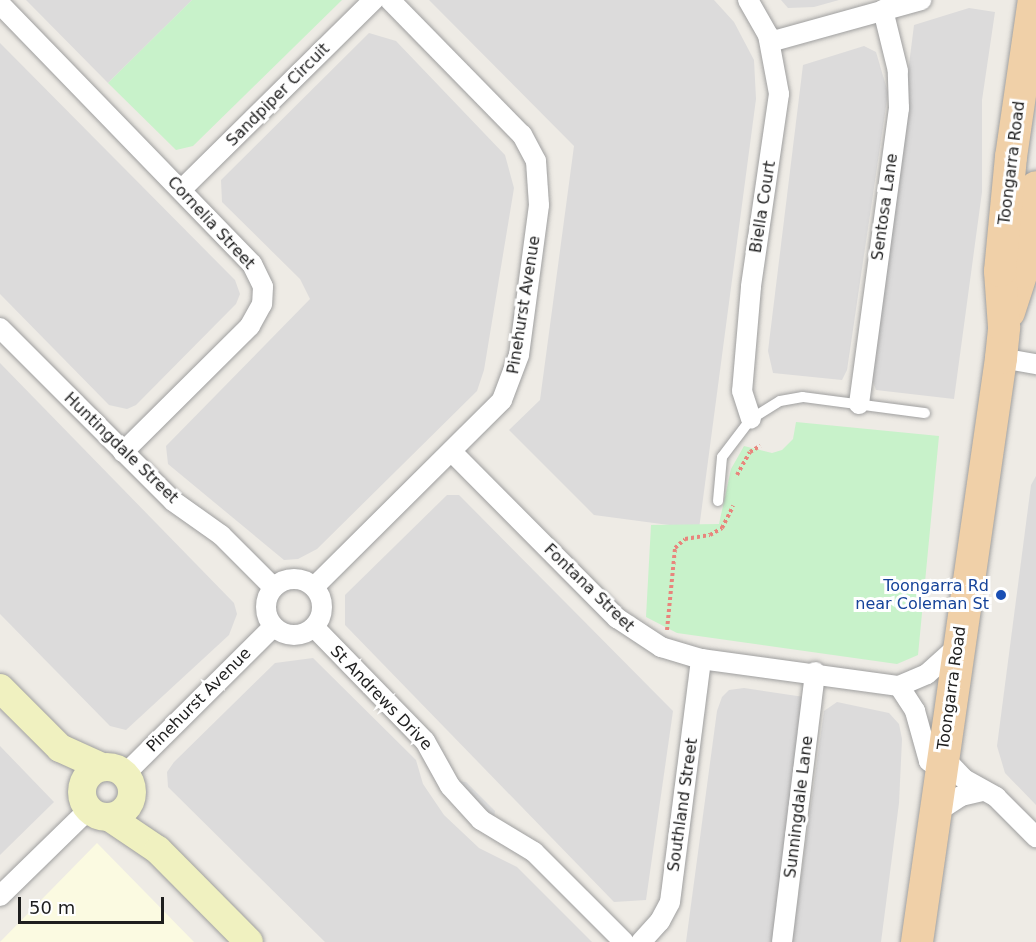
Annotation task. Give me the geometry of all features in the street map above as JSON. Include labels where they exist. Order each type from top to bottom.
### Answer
[{"type":"main road","name":"Toongarra Road","points":[[918,942],[958,646],[1001,357],[1004,327],[1000,271],[1011,157],[1034,0]]},
{"type":"main road","name":"Toongarra Road","points":[[1004,327],[1022,272],[1036,187]]},
{"type":"street","name":"Sandpiper Circuit","points":[[181,190],[374,0]]},
{"type":"street","name":"Pinehurst Avenue","points":[[314,587],[453,453],[502,400],[515,371],[539,205],[539,175],[531,148],[510,120],[390,0]]},
{"type":"street","name":"Biella Court","points":[[748,0],[770,42],[778,102],[751,287],[742,391],[751,419]]},
{"type":"street","points":[[770,42],[921,0]]},
{"type":"street","name":"Cornelia Street","points":[[0,4],[257,271],[263,287],[262,304],[250,326],[123,452]]},
{"type":"street","name":"Sentosa Lane","points":[[859,404],[899,108],[898,71],[883,10]]},
{"type":"street","name":"Huntingdale Street","points":[[0,328],[173,501],[221,536],[273,587]]},
{"type":"street","points":[[1001,357],[1036,364]]},
{"type":"street","name":"Fontana Street","points":[[453,453],[635,633],[661,647],[701,659],[815,672],[899,686]]},
{"type":"street","points":[[298,579],[314,587],[322,612],[314,627],[298,636],[273,627],[266,603],[273,587],[298,579]]},
{"type":"street","name":"Pinehurst Avenue","points":[[120,779],[273,627]]},
{"type":"street","name":"St Andrews Drive","points":[[314,627],[425,741],[450,786],[466,805],[490,827],[534,852],[624,942]]},
{"type":"street","points":[[958,646],[927,674],[899,686],[915,711],[929,761],[942,764],[982,791],[996,797],[1036,837]]},
{"type":"street","name":"Southland Street","points":[[641,942],[660,921],[670,903],[701,659]]},
{"type":"street","name":"Sunningdale Lane","points":[[782,942],[815,672]]},
{"type":"street","points":[[0,688],[60,748],[93,805],[158,850],[249,942]]},
{"type":"street","points":[[60,748],[120,779],[158,850]]},
{"type":"street","points":[[93,805],[88,775],[120,779]]},
{"type":"street","points":[[93,805],[123,811],[120,779]]},
{"type":"street","points":[[935,813],[961,796],[982,791]]},
{"type":"street","points":[[0,896],[93,805]]},
{"type":"lane","points":[[718,501],[722,457],[751,419],[780,401],[803,398],[925,413]]},
{"type":"path","points":[[736,481],[743,461],[760,446]]},
{"type":"path","points":[[666,636],[675,548],[685,539],[710,535],[722,528],[733,500]]},
{"type":"shaded area","points":[[26,0],[192,0],[108,83]]},
{"type":"shaded area","points":[[429,0],[714,0],[734,22],[754,60],[756,99],[699,529],[594,515],[509,430],[540,400],[574,146]]},
{"type":"shaded area","points":[[781,0],[839,0],[814,7],[788,8]]},
{"type":"shaded area","points":[[969,8],[995,12],[982,100],[982,192],[954,399],[876,390],[870,374],[914,25]]},
{"type":"shaded area","points":[[369,33],[396,41],[505,155],[514,188],[484,370],[477,391],[317,549],[298,559],[284,560],[168,464],[166,446],[310,299],[300,279],[222,202],[221,180]]},
{"type":"shaded area","points":[[0,43],[235,280],[240,294],[236,304],[136,405],[127,409],[109,405],[0,294]]},
{"type":"shaded area","points":[[864,46],[876,52],[888,93],[847,370],[842,380],[773,373],[768,351],[803,65]]},
{"type":"shaded area","points":[[0,363],[234,603],[237,614],[229,635],[126,730],[110,726],[0,614]]},
{"type":"shaded area","points":[[1036,476],[1036,805],[1005,773],[997,746],[1031,485]]},
{"type":"shaded area","points":[[447,495],[459,495],[673,711],[646,900],[614,902],[345,625],[345,595]]},
{"type":"shaded area","points":[[313,658],[416,760],[423,784],[444,815],[479,848],[517,867],[592,942],[325,942],[168,787],[167,772],[174,762],[275,663]]},
{"type":"shaded area","points":[[744,688],[804,697],[775,942],[686,942],[717,711],[722,697],[729,690]]},
{"type":"shaded area","points":[[837,702],[889,713],[899,724],[902,739],[899,803],[881,942],[792,942],[824,711]]},
{"type":"shaded area","points":[[0,746],[54,802],[0,855]]},
{"type":"shaded area","points":[[458,781],[466,782],[495,811],[494,818]]},
{"type":"shaded area","points":[[97,843],[194,942],[0,942]]},
{"type":"green space","points":[[192,0],[342,0],[193,146],[176,150],[108,83]]},
{"type":"green space","points":[[796,422],[939,436],[918,655],[897,664],[677,633],[646,617],[651,525],[719,524],[731,469],[744,446],[772,453],[782,450],[793,439]]},
{"type":"place","name":"Toongarra Rd near Coleman St","points":[[1001,595]]}]
